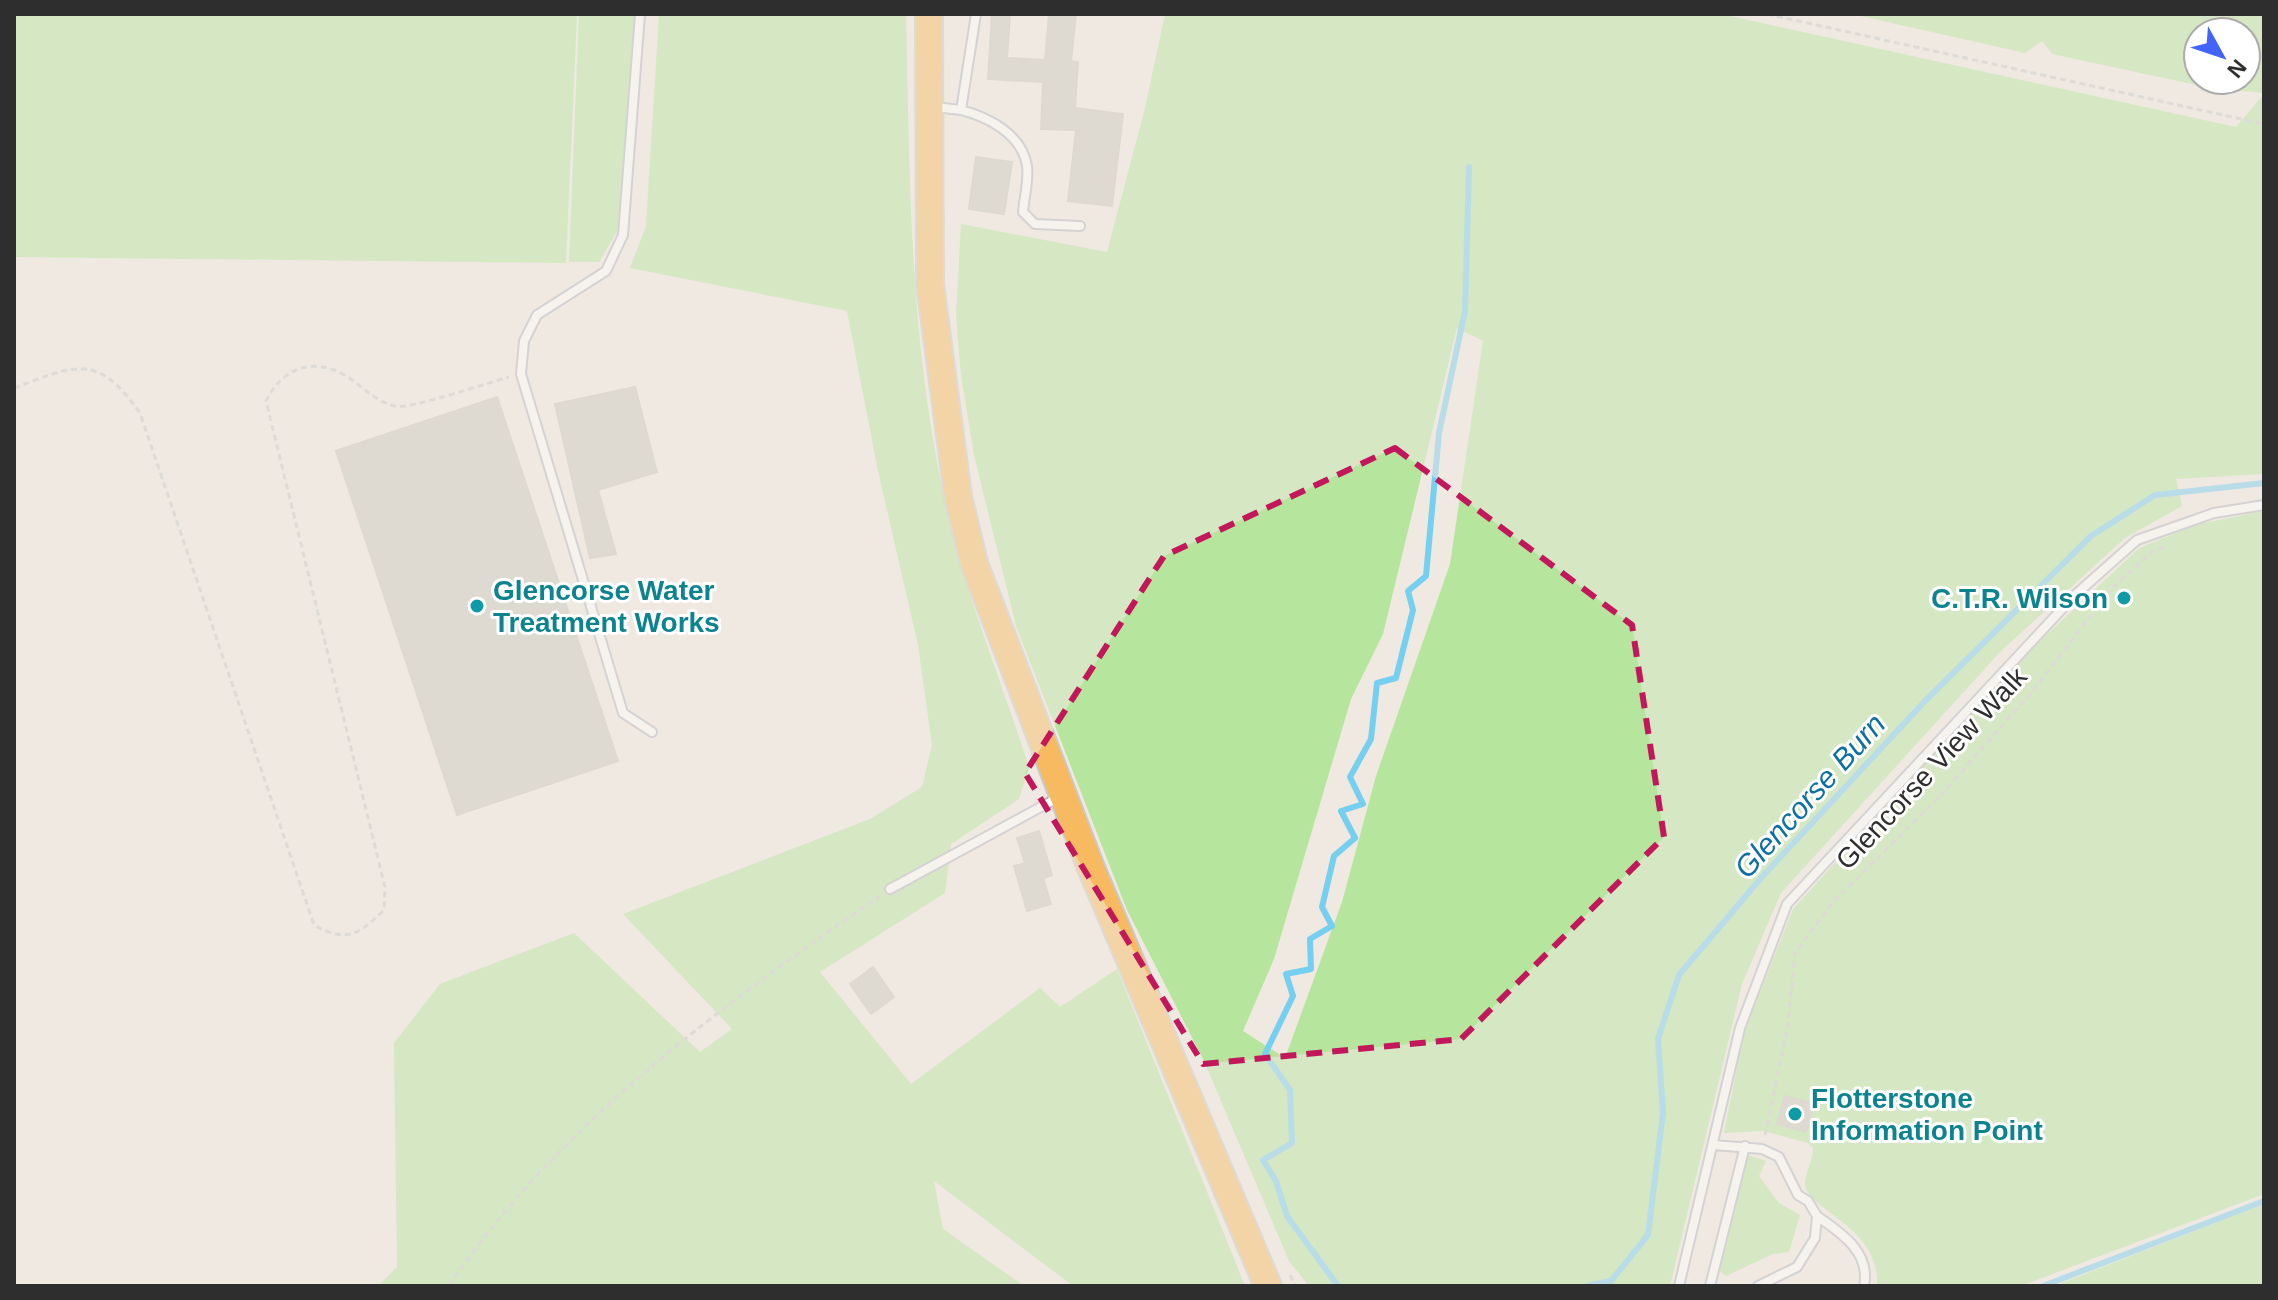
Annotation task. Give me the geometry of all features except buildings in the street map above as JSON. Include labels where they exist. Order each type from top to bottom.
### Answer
[{"type":"highway","points":[[929,14],[930,284],[958,496],[974,563],[1061,796],[1268,1286]]},
{"type":"lane","points":[[640,14],[623,235],[606,271],[537,315],[524,341],[521,374],[623,713],[652,732]]},
{"type":"lane","points":[[961,110],[976,14]]},
{"type":"lane","points":[[930,107],[961,110],[986,117],[1020,147],[1027,166],[1023,212],[1035,224],[1080,226]]},
{"type":"lane","points":[[1679,1286],[1740,1028],[1787,904],[2075,595],[2137,540],[2214,513],[2264,505]]},
{"type":"lane","points":[[890,889],[1061,796]]},
{"type":"lane","points":[[1714,1145],[1762,1149],[1779,1157],[1798,1195],[1808,1201],[1817,1216],[1850,1239],[1861,1258],[1866,1277],[1864,1286]]},
{"type":"lane","points":[[1710,1286],[1745,1146]]},
{"type":"lane","points":[[1758,1286],[1797,1267],[1815,1238],[1817,1216]]},
{"type":"path","points":[[1767,14],[2264,124]]},
{"type":"path","points":[[14,388],[68,368],[99,371],[122,387],[140,413],[314,925],[335,936],[349,936],[384,910],[385,887],[266,401],[275,383],[291,369],[317,365],[345,375],[374,397],[398,407],[521,374]]},
{"type":"path","name":"Glencorse View Walk","points":[[1762,1149],[1788,1025],[1795,953],[1833,902],[1939,797],[2031,693],[2114,586],[2152,552],[2178,542]]},
{"type":"path","points":[[449,1286],[475,1247],[534,1176],[637,1081],[775,968],[890,889]]},
{"type":"highlighted area","points":[[1395,448],[1632,625],[1664,837],[1461,1039],[1203,1064],[1025,773],[1164,556]]},
{"type":"green space","points":[[14,14],[577,14],[566,263],[14,257]]},
{"type":"green space","points":[[579,14],[637,14],[619,228],[599,262],[569,262]]},
{"type":"green space","points":[[659,14],[906,14],[914,274],[927,402],[960,561],[1029,767],[1019,799],[951,844],[945,893],[820,972],[911,1084],[1040,988],[1060,1007],[1117,969],[1245,1286],[1073,1286],[934,1181],[943,1229],[1024,1286],[378,1286],[397,1267],[394,1043],[440,984],[574,933],[700,1052],[732,1029],[623,914],[870,819],[922,787],[932,745],[918,645],[878,471],[847,311],[630,268],[646,226]]},
{"type":"green space","points":[[1165,14],[1721,14],[2236,127],[2264,94],[2264,474],[2176,479],[2182,506],[2125,538],[2001,651],[1781,893],[1742,984],[1670,1286],[1309,1286],[1289,1261],[1204,1061],[1127,910],[1016,626],[974,455],[961,376],[956,315],[961,224],[1107,252],[1145,108]],"holes":[[[1457,328],[1483,341],[1450,564],[1376,776],[1342,902],[1285,1058],[1243,1031],[1274,959],[1351,699],[1383,634]]]},
{"type":"green space","points":[[1852,14],[2264,14],[2264,93],[2262,16],[2182,16],[2182,82],[2052,54],[2042,41],[2025,53]]},
{"type":"green space","points":[[2264,511],[2264,1194],[2021,1286],[1877,1286],[1875,1265],[1868,1248],[1809,1193],[1805,1180],[1813,1148],[1808,1143],[1763,1131],[1724,1133],[1744,1033],[1793,909],[2022,658],[2139,548],[2199,524]]},
{"type":"green space","points":[[1748,1155],[1766,1161],[1759,1176],[1779,1203],[1800,1215],[1789,1252],[1773,1254],[1726,1276],[1718,1270]]},
{"type":"green space","points":[[2264,1204],[2264,1286],[2062,1286],[2062,1283]]},
{"type":"waterway","points":[[1338,1286],[1287,1216],[1276,1181],[1263,1160],[1292,1143],[1290,1090],[1265,1054],[1293,996],[1286,974],[1311,969],[1310,939],[1332,926],[1322,907],[1334,856],[1355,838],[1341,811],[1363,804],[1350,777],[1371,739],[1377,683],[1396,678],[1413,610],[1408,591],[1426,576],[1439,433],[1465,311],[1469,167]]},
{"type":"waterway","name":"Glencorse Burn","points":[[1587,1286],[1611,1281],[1648,1235],[1663,1113],[1658,1039],[1679,975],[1761,878],[1925,701],[2091,536],[2155,495],[2264,483]]},
{"type":"waterway","points":[[2043,1286],[2264,1201]]},
{"type":"place","name":"C.T.R. Wilson","points":[[2124,598]]},
{"type":"place","name":"Glencorse Water Treatment Works","points":[[477,606]]},
{"type":"place","name":"Flotterstone Information Point","points":[[1795,1114]]}]
